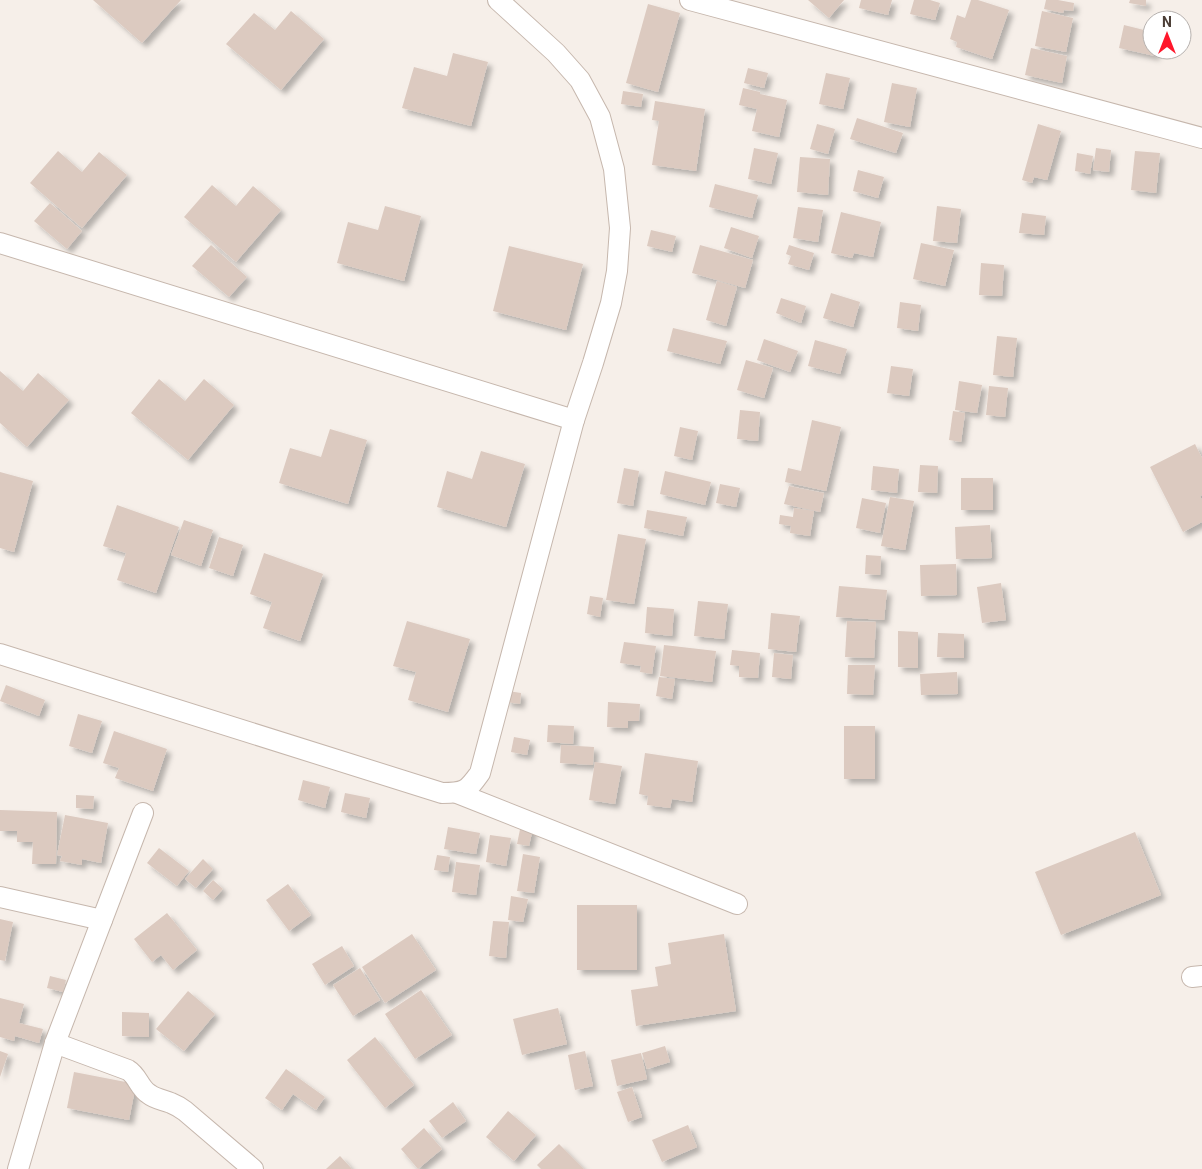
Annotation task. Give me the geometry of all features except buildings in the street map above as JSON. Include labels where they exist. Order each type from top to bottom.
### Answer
[{"type":"street","points":[[0,654],[442,794],[457,793],[470,787],[480,773],[574,420],[611,303],[617,271],[620,228],[614,169],[600,117],[580,80],[556,53],[498,0]]},
{"type":"street","points":[[691,0],[1202,138]]},
{"type":"street","points":[[0,243],[574,420]]},
{"type":"street","points":[[457,793],[736,904]]},
{"type":"street","points":[[18,1169],[55,1044],[143,813]]},
{"type":"street","points":[[0,896],[102,920]]},
{"type":"street","points":[[55,1044],[134,1073],[142,1087],[149,1094],[185,1111],[252,1169]]}]
